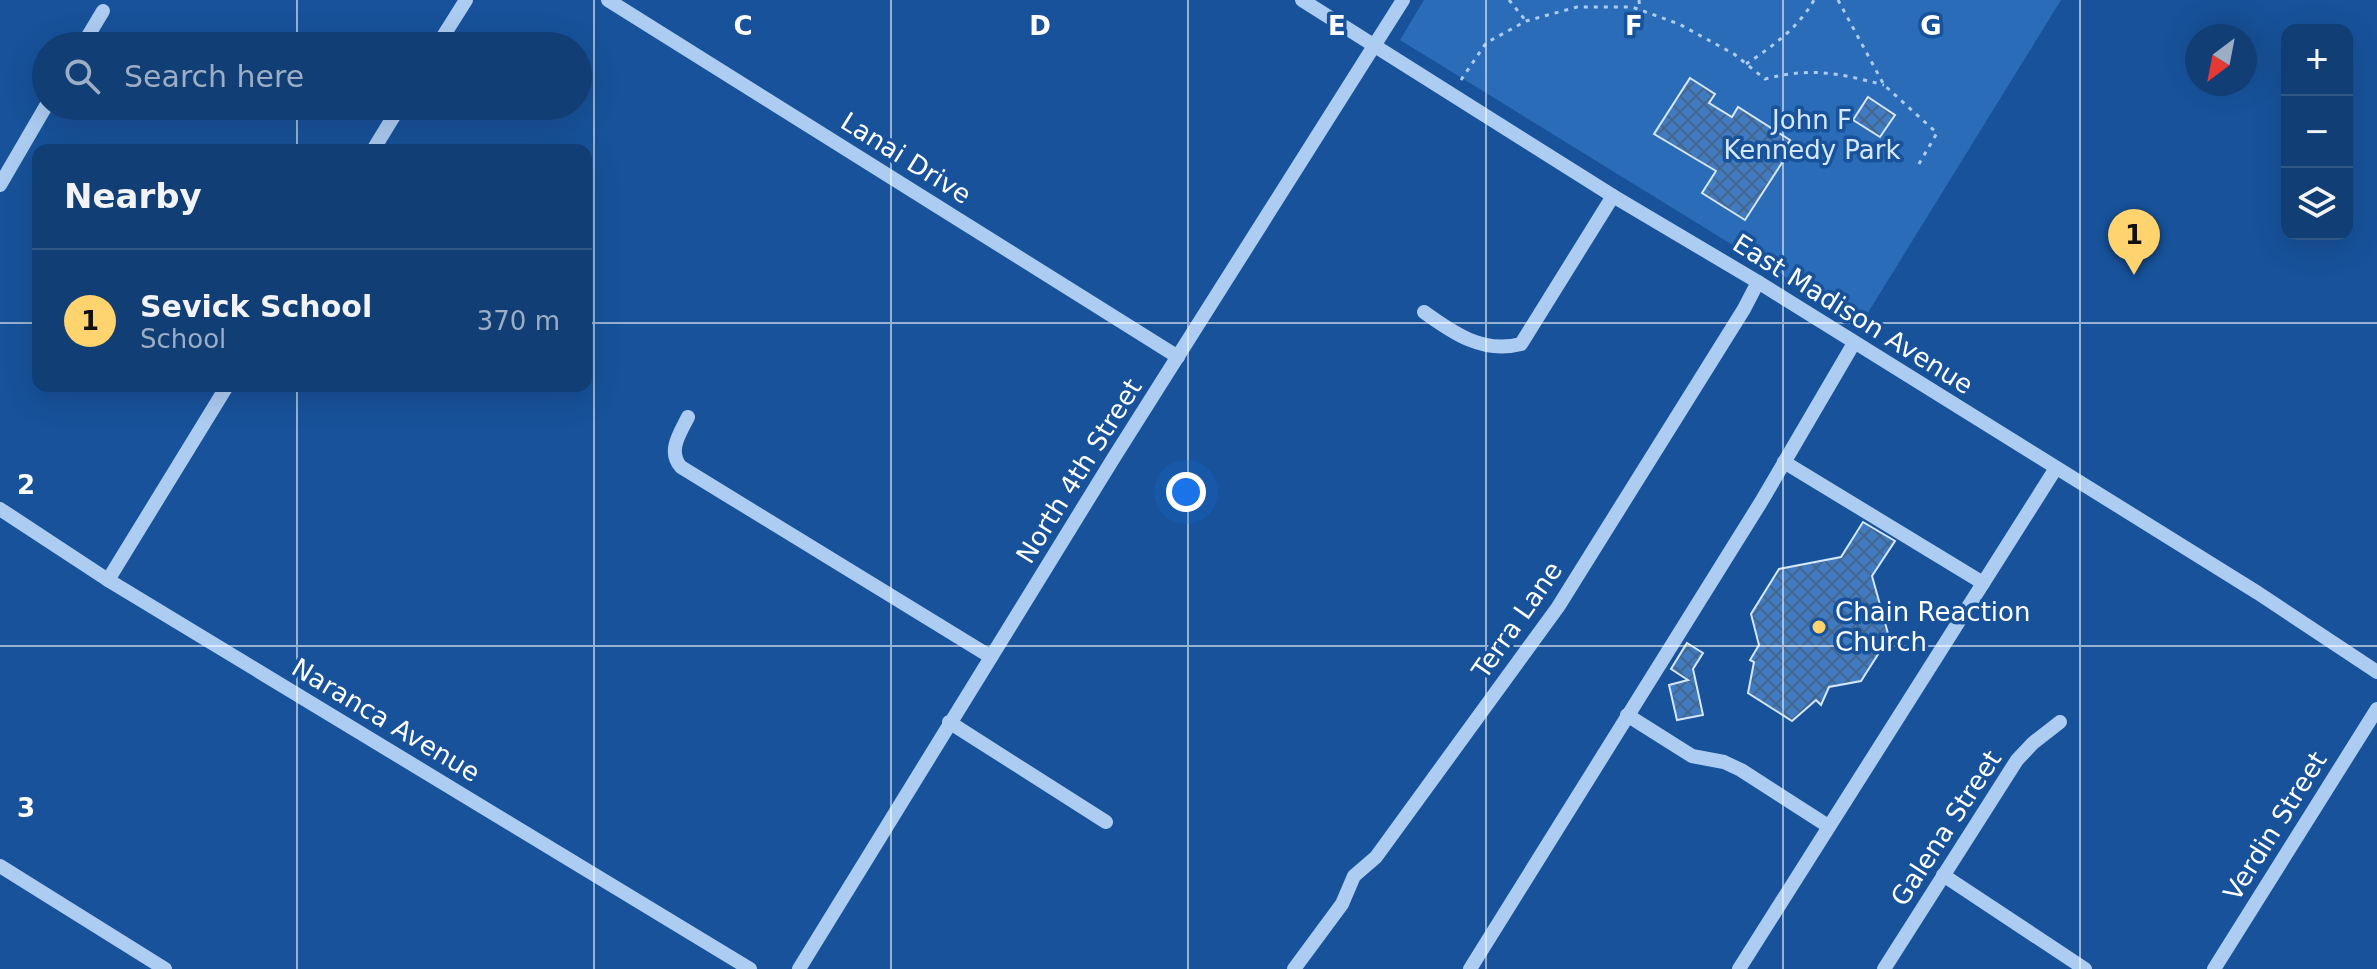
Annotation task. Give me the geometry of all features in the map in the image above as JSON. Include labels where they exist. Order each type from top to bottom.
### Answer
[{"type":"street","points":[[446,32],[466,0]]},
{"type":"street","name":"Lanai Drive","points":[[608,0],[1178,357]]},
{"type":"street","name":"East Madison Avenue","points":[[1302,0],[1613,196],[1758,282],[2258,593],[2377,672]]},
{"type":"street","name":"North 4th Street","points":[[799,969],[949,722],[1403,0]]},
{"type":"street","points":[[90,32],[103,11]]},
{"type":"street","points":[[0,185],[38,120]]},
{"type":"street","points":[[377,144],[391,120]]},
{"type":"street","points":[[1424,312],[1458,337],[1505,348],[1521,344],[1613,196]]},
{"type":"street","name":"Terra Lane","points":[[1294,969],[1342,904],[1354,876],[1376,857],[1558,607],[1758,282]]},
{"type":"street","points":[[1470,969],[1784,462],[1854,343]]},
{"type":"street","points":[[108,580],[223,392]]},
{"type":"street","points":[[688,417],[674,450],[675,461],[681,467],[991,657]]},
{"type":"street","points":[[1784,462],[1983,583]]},
{"type":"street","points":[[1739,969],[2056,468]]},
{"type":"street","name":"Naranca Avenue","points":[[0,509],[108,580],[750,969]]},
{"type":"street","name":"Verdin Street","points":[[2214,969],[2377,709]]},
{"type":"street","points":[[1627,715],[1692,756],[1724,762],[1741,770],[1828,826]]},
{"type":"street","points":[[949,722],[1106,822]]},
{"type":"street","name":"Galena Street","points":[[1884,969],[2017,760],[2060,722]]},
{"type":"street","points":[[0,866],[165,969]]},
{"type":"street","points":[[1943,875],[2085,969]]},
{"type":"path","points":[[1509,0],[1526,21]]},
{"type":"path","points":[[1639,0],[1640,10]]},
{"type":"path","points":[[1746,64],[1771,48],[1807,13],[1814,0]]},
{"type":"path","points":[[1838,0],[1884,85],[1937,133],[1916,169]]},
{"type":"path","points":[[1454,94],[1469,65],[1486,43],[1526,21],[1577,7],[1632,7],[1679,24],[1734,54],[1765,79],[1789,73],[1831,72],[1884,85]]},
{"type":"green space","name":"John F Kennedy Park","points":[[1424,0],[2061,0],[1861,324],[1400,40]]},
{"type":"building","points":[[1690,78],[1715,94],[1709,103],[1732,117],[1738,107],[1790,140],[1783,152],[1787,155],[1745,220],[1702,193],[1716,171],[1654,134]]},
{"type":"building","points":[[1868,97],[1895,115],[1880,137],[1853,120]]},
{"type":"building","points":[[1863,522],[1895,541],[1872,576],[1889,637],[1861,681],[1829,687],[1821,705],[1816,700],[1792,721],[1748,693],[1754,662],[1750,660],[1759,645],[1751,614],[1779,569],[1841,557]]},
{"type":"building","points":[[1687,643],[1703,653],[1693,669],[1703,715],[1677,720],[1669,685],[1688,680],[1671,669]]},
{"type":"place","name":"Sevick School","points":[[2134,275]]},
{"type":"place","name":"Chain Reaction Church","points":[[1819,627]]}]
